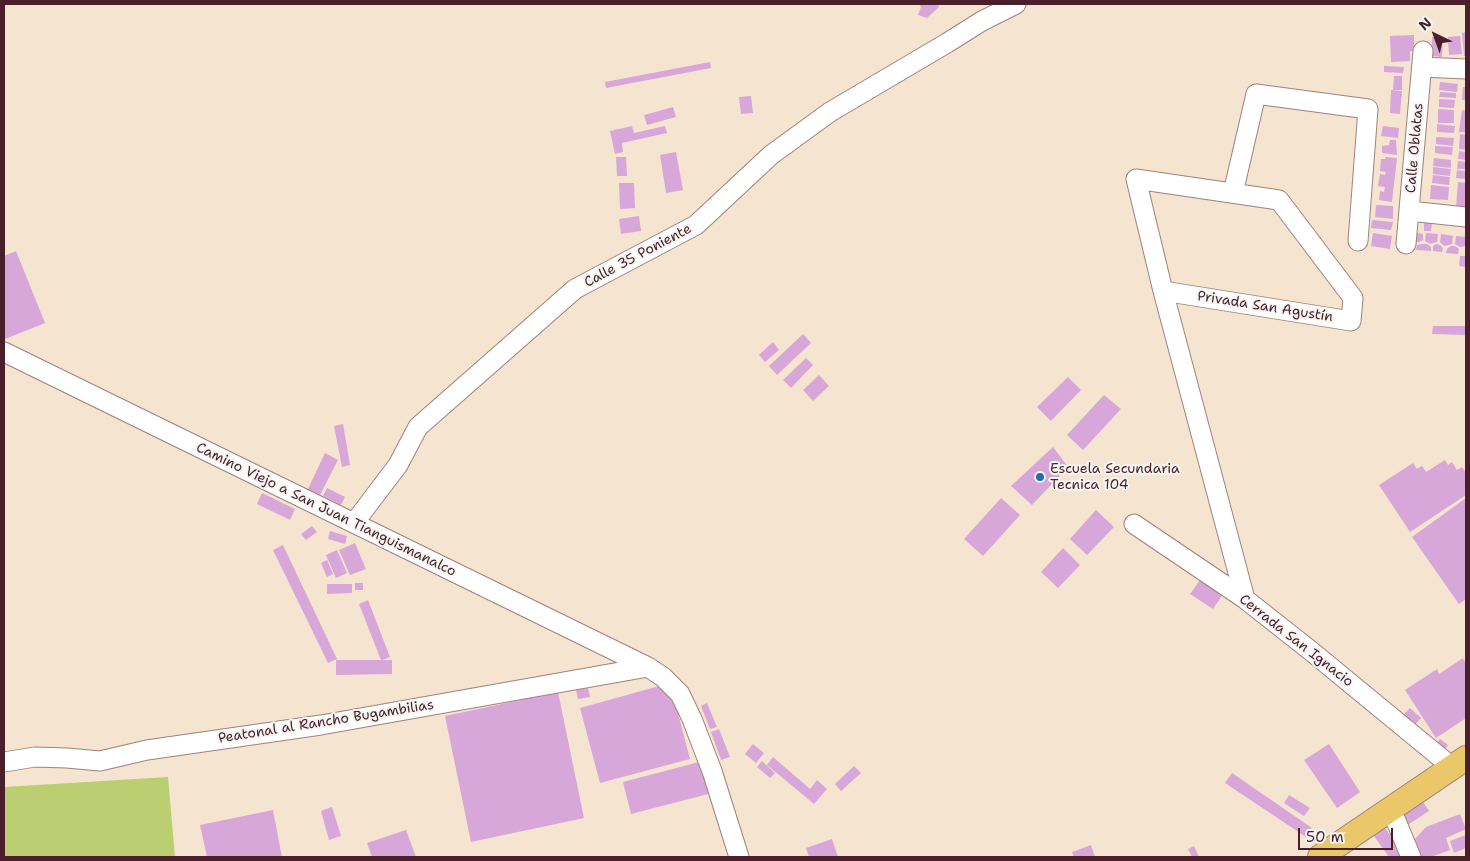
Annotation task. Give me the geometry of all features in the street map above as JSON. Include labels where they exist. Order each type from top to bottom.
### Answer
[{"type":"main road","points":[[1320,857],[1459,763]]},
{"type":"street","name":"Calle 35 Poniente","points":[[354,523],[398,465],[418,427],[576,289],[696,225],[772,155],[830,112],[982,21],[1016,4]]},
{"type":"street","name":"Calle Oblatas","points":[[1406,244],[1422,59],[1466,68]]},
{"type":"street","points":[[1233,193],[1256,94],[1368,108],[1358,241]]},
{"type":"street","name":"Privada San Agustín","points":[[1164,291],[1351,322],[1353,298],[1279,200],[1136,179],[1164,291],[1245,599]]},
{"type":"street","points":[[1409,211],[1466,217]]},
{"type":"street","name":"Camino Viejo a San Juan Tianguismanalco","points":[[4,352],[648,667],[670,683],[680,694],[692,719],[712,771],[739,857]]},
{"type":"street","name":"Cerrada San Ignacio","points":[[1134,524],[1245,599],[1459,763]]},
{"type":"street","name":"Peatonal al Rancho Bugambilias","points":[[4,762],[35,758],[100,761],[147,750],[321,724],[648,667]]},
{"type":"street","points":[[1391,809],[1411,857]]},
{"type":"green space","points":[[168,777],[175,857],[4,857],[4,787]]},
{"type":"building","points":[[919,4],[938,4],[939,7],[927,18],[918,15],[921,7]]},
{"type":"building","points":[[1466,32],[1466,56],[1464,56],[1462,33]]},
{"type":"building","points":[[1414,35],[1414,51],[1410,51],[1410,61],[1391,62],[1390,36]]},
{"type":"building","points":[[1460,36],[1462,54],[1449,55],[1448,37]]},
{"type":"building","points":[[1432,37],[1443,37],[1442,57],[1432,56]]},
{"type":"building","points":[[710,62],[711,68],[606,88],[605,82]]},
{"type":"building","points":[[1384,66],[1404,67],[1403,73],[1384,72]]},
{"type":"building","points":[[1394,76],[1402,76],[1402,90],[1393,90]]},
{"type":"building","points":[[1440,82],[1458,84],[1457,92],[1439,90]]},
{"type":"building","points":[[1463,87],[1466,87],[1466,100],[1462,100]]},
{"type":"building","points":[[1391,90],[1402,91],[1400,114],[1390,113]]},
{"type":"building","points":[[1440,92],[1456,93],[1456,98],[1439,97]]},
{"type":"building","points":[[751,96],[753,113],[741,114],[739,97]]},
{"type":"building","points":[[1439,99],[1455,100],[1454,108],[1439,107]]},
{"type":"building","points":[[673,107],[676,117],[647,125],[644,115]]},
{"type":"building","points":[[1438,109],[1454,110],[1454,123],[1438,123]]},
{"type":"building","points":[[1462,110],[1466,111],[1466,132],[1459,132]]},
{"type":"building","points":[[1437,124],[1455,126],[1454,133],[1437,132]]},
{"type":"building","points":[[632,126],[634,133],[665,126],[667,133],[622,143],[623,152],[615,154],[610,131]]},
{"type":"building","points":[[1383,126],[1399,128],[1398,138],[1381,136]]},
{"type":"building","points":[[1460,134],[1466,135],[1466,150],[1459,149]]},
{"type":"building","points":[[1436,137],[1454,138],[1453,146],[1436,144]]},
{"type":"building","points":[[1390,140],[1396,140],[1397,155],[1382,153],[1382,146],[1389,145]]},
{"type":"building","points":[[1435,146],[1453,147],[1452,155],[1435,153]]},
{"type":"building","points":[[1459,151],[1466,152],[1466,160],[1458,159]]},
{"type":"building","points":[[676,152],[683,190],[666,193],[660,155]]},
{"type":"building","points":[[616,157],[626,157],[627,176],[617,176]]},
{"type":"building","points":[[1386,157],[1397,158],[1392,202],[1379,200],[1380,191],[1384,192],[1385,187],[1378,186],[1380,174],[1385,175],[1386,172],[1380,171],[1381,159]]},
{"type":"building","points":[[1434,158],[1451,160],[1451,168],[1433,166]]},
{"type":"building","points":[[1458,161],[1466,162],[1466,169],[1457,169]]},
{"type":"building","points":[[1433,167],[1451,169],[1450,176],[1433,174]]},
{"type":"building","points":[[1457,170],[1466,171],[1466,179],[1456,178]]},
{"type":"building","points":[[1433,175],[1450,177],[1449,185],[1432,183]]},
{"type":"building","points":[[1458,182],[1466,183],[1466,208],[1456,207]]},
{"type":"building","points":[[619,183],[634,183],[635,208],[620,209]]},
{"type":"building","points":[[1431,185],[1449,187],[1448,200],[1430,199]]},
{"type":"building","points":[[1376,205],[1393,206],[1393,219],[1375,217]]},
{"type":"building","points":[[639,216],[641,231],[621,234],[619,219]]},
{"type":"building","points":[[1372,220],[1393,222],[1391,230],[1371,228]]},
{"type":"building","points":[[1424,223],[1432,223],[1431,231],[1424,231]]},
{"type":"building","points":[[1373,233],[1392,236],[1390,249],[1371,246]]},
{"type":"building","points":[[1417,233],[1423,234],[1423,240],[1419,242],[1416,242]]},
{"type":"building","points":[[1426,233],[1438,234],[1437,242],[1430,244],[1425,241]]},
{"type":"building","points":[[1441,234],[1453,236],[1452,244],[1444,246],[1440,242]]},
{"type":"building","points":[[1456,236],[1466,237],[1466,246],[1460,247],[1455,244]]},
{"type":"building","points":[[1427,244],[1431,247],[1431,251],[1416,250],[1417,245]]},
{"type":"building","points":[[1436,244],[1443,248],[1442,252],[1433,251],[1433,246]]},
{"type":"building","points":[[1451,246],[1459,249],[1458,254],[1446,253],[1447,249]]},
{"type":"building","points":[[16,251],[45,323],[5,339],[4,256]]},
{"type":"building","points":[[1460,256],[1466,256],[1466,267],[1459,266]]},
{"type":"building","points":[[1433,326],[1466,326],[1466,335],[1432,334]]},
{"type":"building","points":[[803,334],[811,343],[777,375],[769,366]]},
{"type":"building","points":[[773,342],[779,350],[765,362],[759,355]]},
{"type":"building","points":[[806,358],[813,365],[791,388],[783,380]]},
{"type":"building","points":[[819,375],[829,386],[813,401],[803,390]]},
{"type":"building","points":[[1068,377],[1081,390],[1051,421],[1037,407]]},
{"type":"building","points":[[1104,395],[1121,409],[1083,450],[1067,435]]},
{"type":"building","points":[[343,424],[350,465],[342,467],[334,426]]},
{"type":"building","name":"Escuela Secundaria Tecnica 104","points":[[1053,447],[1068,467],[1032,505],[1011,486]]},
{"type":"building","points":[[325,453],[338,460],[318,499],[306,493]]},
{"type":"building","points":[[1445,460],[1448,465],[1452,462],[1457,470],[1462,467],[1466,473],[1466,495],[1410,532],[1379,485],[1413,463],[1417,469],[1422,466],[1426,472]]},
{"type":"building","points":[[327,488],[345,497],[341,505],[323,496]]},
{"type":"building","points":[[262,493],[295,509],[290,520],[257,504]]},
{"type":"building","name":"Escuela Secundaria Tecnica 104","points":[[1001,498],[1020,515],[983,556],[964,539]]},
{"type":"building","points":[[1466,498],[1466,599],[1459,604],[1412,537]]},
{"type":"building","name":"Escuela Secundaria Tecnica 104","points":[[1096,510],[1114,527],[1087,555],[1070,539]]},
{"type":"building","points":[[312,526],[317,532],[306,540],[301,534]]},
{"type":"building","points":[[330,531],[347,536],[345,544],[328,539]]},
{"type":"building","points":[[355,543],[366,569],[350,575],[339,550]]},
{"type":"building","points":[[283,545],[337,659],[328,663],[273,550]]},
{"type":"building","points":[[1063,548],[1080,565],[1058,588],[1041,572]]},
{"type":"building","points":[[337,550],[347,573],[336,578],[326,555]]},
{"type":"building","points":[[327,560],[333,574],[327,577],[321,563]]},
{"type":"building","points":[[1200,580],[1223,594],[1213,609],[1190,594]]},
{"type":"building","points":[[355,583],[363,583],[363,590],[355,590]]},
{"type":"building","points":[[327,584],[352,584],[352,593],[327,594]]},
{"type":"building","points":[[368,600],[390,657],[382,660],[392,660],[392,674],[336,675],[336,660],[381,660],[359,604]]},
{"type":"building","points":[[1463,658],[1466,664],[1466,718],[1436,738],[1405,690],[1437,669],[1439,674]]},
{"type":"building","points":[[670,683],[690,759],[600,783],[580,708]]},
{"type":"building","points":[[588,688],[590,697],[578,699],[576,690]]},
{"type":"building","points":[[558,692],[584,818],[471,842],[445,716]]},
{"type":"building","points":[[707,703],[717,727],[710,729],[701,706]]},
{"type":"building","points":[[1410,708],[1421,718],[1414,726],[1403,715]]},
{"type":"building","points":[[719,729],[730,757],[721,760],[711,732]]},
{"type":"building","points":[[1440,739],[1448,745],[1444,751],[1435,745]]},
{"type":"building","points":[[753,744],[764,753],[756,763],[745,754]]},
{"type":"building","points":[[1329,744],[1360,792],[1337,808],[1304,760]]},
{"type":"building","points":[[773,757],[810,789],[817,780],[827,789],[814,804],[767,765]]},
{"type":"building","points":[[703,761],[712,793],[631,814],[623,782]]},
{"type":"building","points":[[762,761],[775,773],[770,778],[757,767]]},
{"type":"building","points":[[854,766],[861,773],[841,791],[835,784]]},
{"type":"building","points":[[1232,773],[1312,828],[1306,837],[1225,783]]},
{"type":"building","points":[[1289,795],[1310,808],[1304,816],[1284,803]]},
{"type":"building","points":[[1421,799],[1429,811],[1406,826],[1398,814]]},
{"type":"building","points":[[332,807],[341,836],[329,840],[321,811]]},
{"type":"building","points":[[273,810],[282,857],[207,857],[200,825]]},
{"type":"building","points":[[1460,814],[1466,829],[1446,838],[1450,850],[1431,857],[1418,857],[1412,842],[1426,827]]},
{"type":"building","points":[[1380,821],[1404,854],[1399,857],[1389,857],[1369,829]]},
{"type":"building","points":[[406,830],[416,857],[372,857],[367,843]]},
{"type":"building","points":[[1466,835],[1466,848],[1454,853],[1450,841]]},
{"type":"building","points":[[832,839],[838,857],[809,857],[806,848]]},
{"type":"building","points":[[1091,845],[1095,857],[1074,857],[1072,852]]},
{"type":"building","points":[[1194,846],[1199,857],[1192,857],[1188,849]]},
{"type":"place","name":"Escuela Secundaria Tecnica 104","points":[[1040,477]]}]
